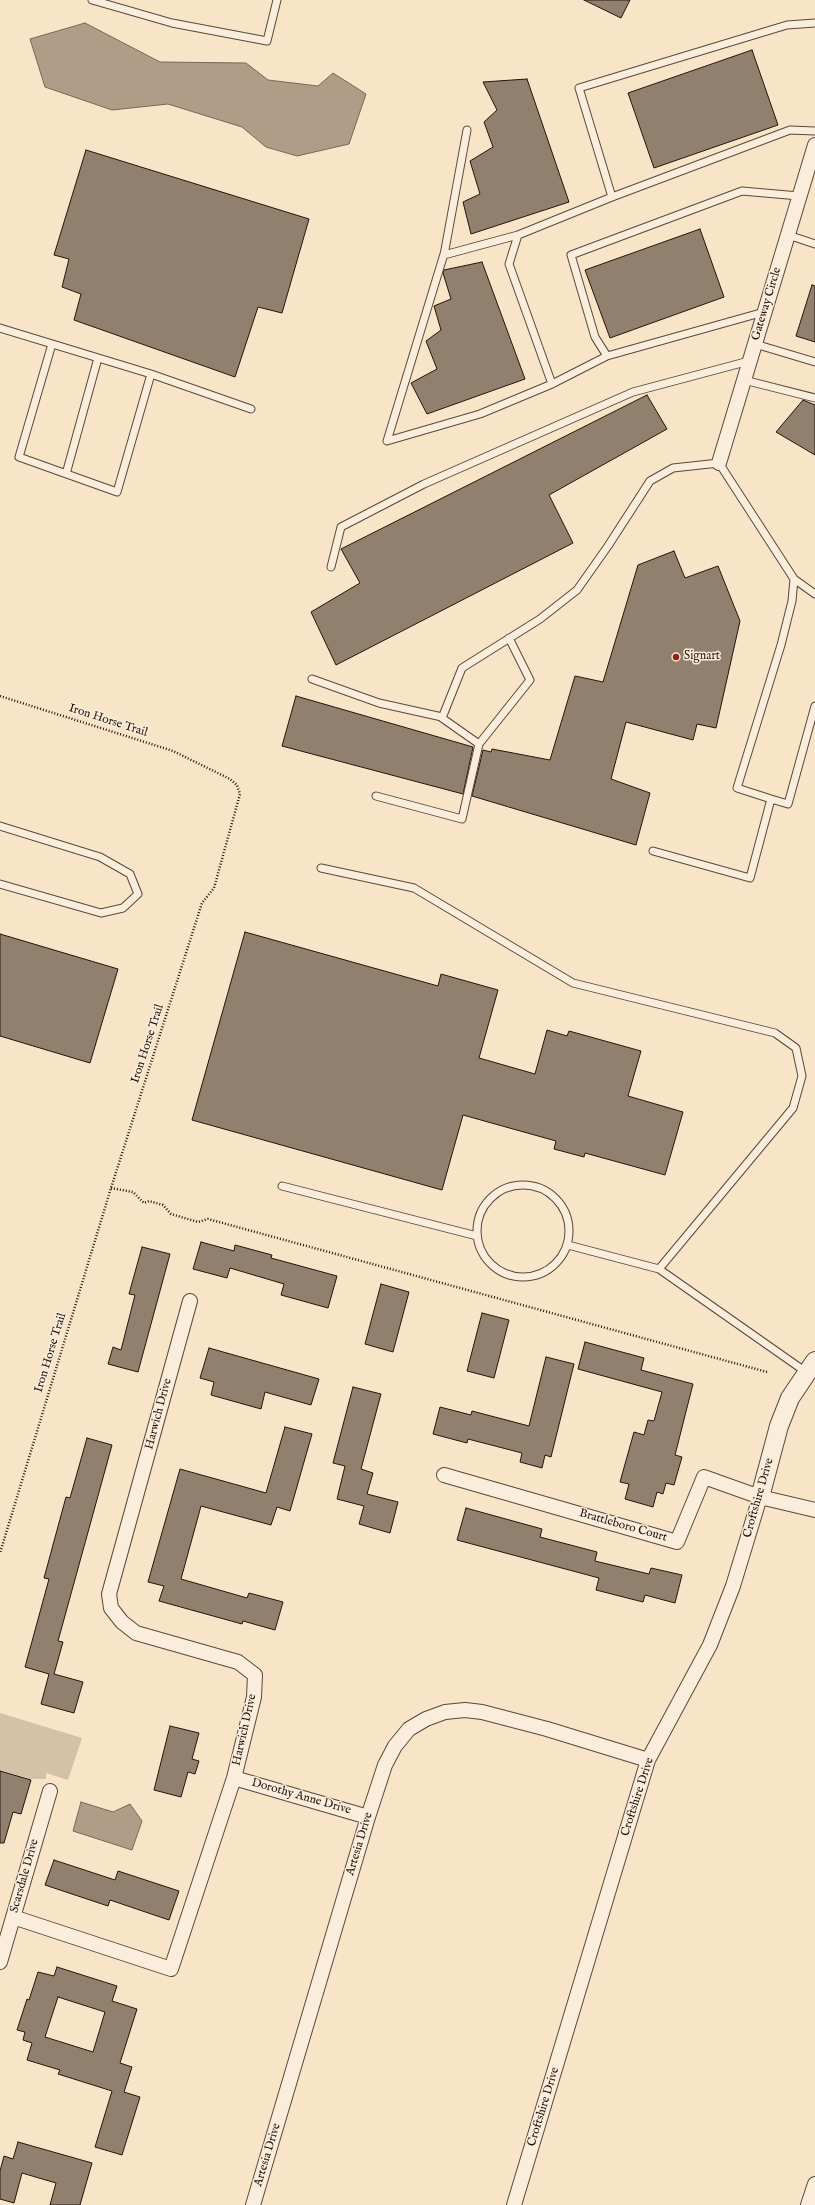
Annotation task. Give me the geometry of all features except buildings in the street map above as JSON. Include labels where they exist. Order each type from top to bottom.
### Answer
[{"type":"street","name":"Gateway Circle","points":[[719,463],[815,145]]},
{"type":"street","name":"Harwich Drive","points":[[13,1917],[172,1969],[234,1778],[254,1697],[255,1675],[238,1662],[136,1633],[122,1622],[111,1608],[109,1594],[190,1301]]},
{"type":"street","name":"Croftshire Drive","points":[[514,2205],[648,1760],[710,1645],[733,1586],[760,1497],[779,1426],[790,1398],[810,1367]]},
{"type":"street","name":"Brattleboro Court","points":[[444,1474],[677,1542],[704,1477],[760,1497]]},
{"type":"street","points":[[760,1497],[815,1510]]},
{"type":"street","name":"Artesia Drive","points":[[253,2205],[368,1817],[385,1765],[395,1746],[410,1729],[426,1719],[445,1712],[465,1710],[482,1712],[648,1760]]},
{"type":"street","name":"Dorothy Anne Drive","points":[[234,1778],[368,1817]]},
{"type":"street","name":"Scarsdale Drive","points":[[0,1962],[50,1791]]},
{"type":"street","points":[[808,2205],[815,2184]]},
{"type":"lane","points":[[92,0],[172,23],[267,41],[277,0]]},
{"type":"lane","points":[[612,198],[579,88],[787,25],[815,23]]},
{"type":"lane","points":[[467,130],[444,254],[387,441],[480,414],[552,384],[607,356],[764,312]]},
{"type":"lane","points":[[444,254],[518,235],[790,130],[815,131]]},
{"type":"lane","points":[[607,356],[595,337],[571,255],[742,191],[799,196]]},
{"type":"lane","points":[[518,235],[509,264],[552,384]]},
{"type":"lane","points":[[788,235],[815,244]]},
{"type":"lane","points":[[0,328],[151,374],[251,409]]},
{"type":"lane","points":[[52,344],[19,457],[117,492],[151,374]]},
{"type":"lane","points":[[755,344],[815,362]]},
{"type":"lane","points":[[66,474],[98,358]]},
{"type":"lane","points":[[331,567],[341,527],[424,484],[633,392],[749,362]]},
{"type":"lane","points":[[744,380],[815,398]]},
{"type":"lane","points":[[442,717],[462,668],[540,619],[577,590],[608,546],[650,481],[673,468],[719,463],[794,579],[815,594]]},
{"type":"lane","points":[[794,579],[792,601],[737,788],[788,804],[815,706]]},
{"type":"lane","points":[[376,796],[462,819],[480,744],[530,680],[509,638]]},
{"type":"lane","points":[[312,679],[379,702],[442,717],[480,744]]},
{"type":"lane","points":[[653,851],[750,878],[771,799]]},
{"type":"lane","points":[[0,826],[100,857],[130,874],[138,894],[123,908],[101,913],[0,884]]},
{"type":"lane","points":[[321,868],[414,888],[573,983],[775,1033],[796,1048],[802,1076],[792,1108],[658,1268]]},
{"type":"lane","points":[[520,1185],[535,1186],[548,1192],[563,1209],[570,1230],[568,1244],[561,1259],[549,1270],[535,1276],[519,1277],[503,1273],[490,1264],[481,1251],[477,1236],[480,1214],[483,1207],[493,1196],[506,1188],[520,1185]]},
{"type":"lane","points":[[282,1186],[477,1236]]},
{"type":"lane","points":[[568,1244],[658,1268],[810,1367]]},
{"type":"path","name":"Iron Horse Trail","points":[[0,696],[173,751],[230,779],[237,785],[240,794],[214,888],[202,903],[111,1188],[0,1553]]},
{"type":"path","points":[[111,1188],[133,1192],[144,1203],[149,1202],[162,1205],[171,1214],[198,1222],[208,1219],[767,1372]]},
{"type":"shaded area","points":[[85,23],[160,62],[246,63],[268,80],[318,86],[333,73],[366,94],[349,144],[297,156],[266,147],[242,127],[168,104],[112,110],[45,87],[30,39]]},
{"type":"shaded area","points":[[0,1713],[82,1738],[68,1780],[46,1773],[46,1779],[31,1779],[0,1770]]},
{"type":"shaded area","points":[[81,1802],[113,1812],[130,1804],[142,1821],[132,1850],[73,1831]]},
{"type":"place","name":"Signart","points":[[676,657]]}]
